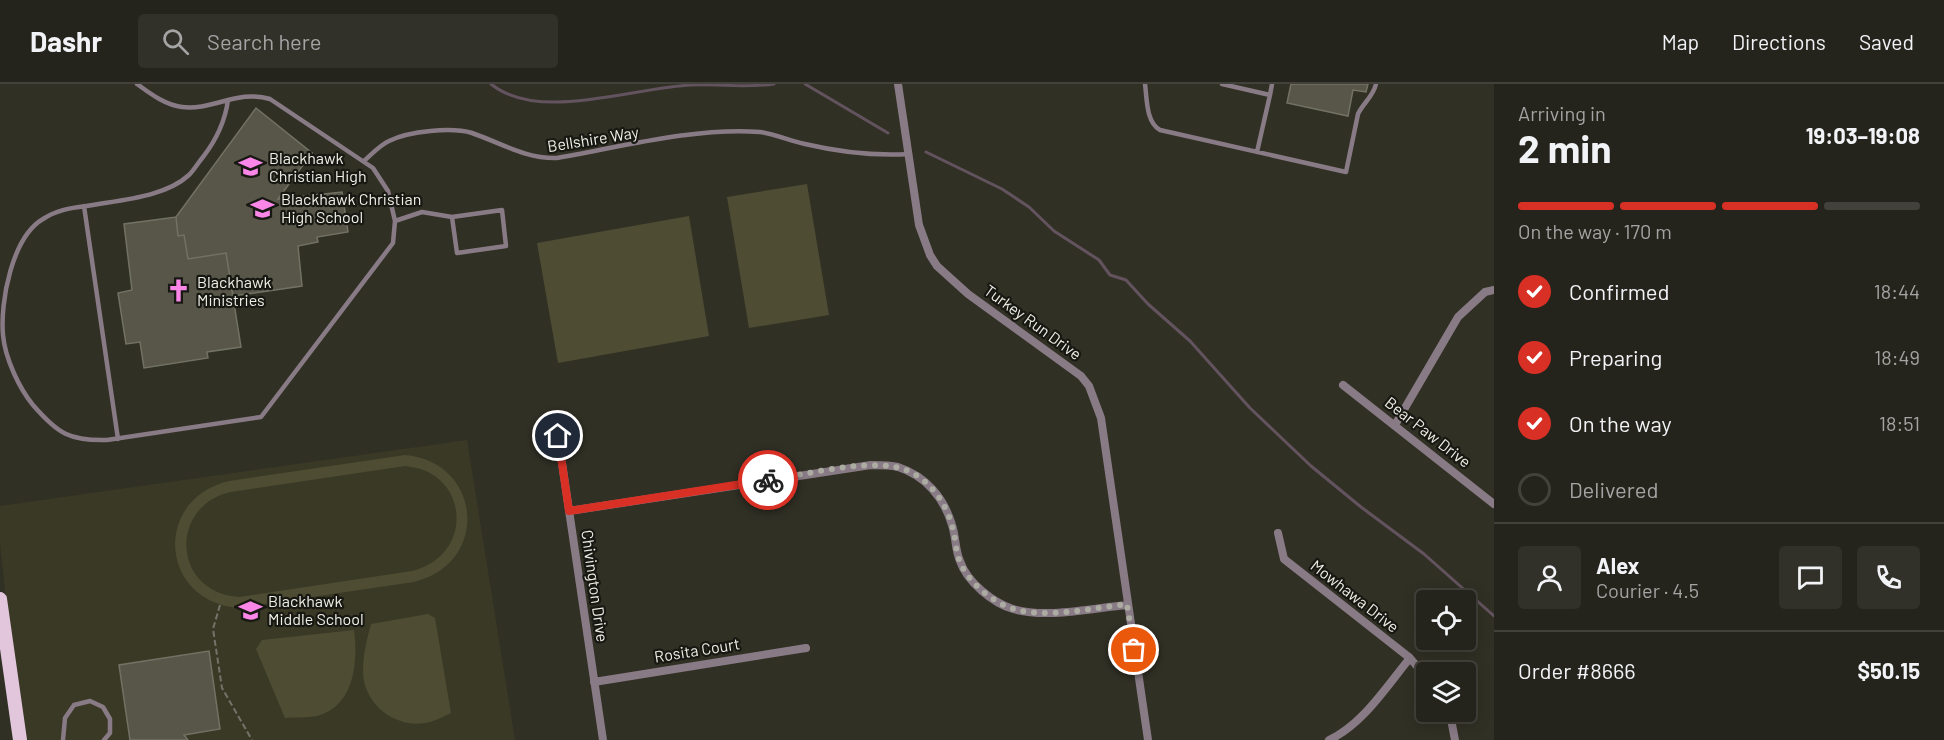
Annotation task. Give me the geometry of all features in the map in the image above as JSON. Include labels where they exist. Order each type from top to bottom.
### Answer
[{"type":"main road","points":[[0,599],[20,740]]},
{"type":"street","name":"Turkey Run Drive","points":[[898,84],[919,225],[930,255],[937,266],[968,294],[1071,367],[1089,386],[1101,418],[1148,740]]},
{"type":"street","points":[[1395,425],[1458,317],[1485,292],[1494,290]]},
{"type":"street","name":"Bear Paw Drive","points":[[1343,385],[1494,504]]},
{"type":"street","name":"Chivington Drive","points":[[558,436],[603,740]]},
{"type":"street","points":[[569,511],[871,465],[897,467],[919,477],[941,497],[952,525],[960,562],[973,582],[992,598],[1013,609],[1044,613],[1127,604]]},
{"type":"street","name":"Mowhawa Drive","points":[[1278,532],[1284,559],[1416,665]]},
{"type":"street","name":"Rosita Court","points":[[594,682],[806,648]]},
{"type":"street","points":[[1329,740],[1342,734],[1360,718],[1410,658]]},
{"type":"street","points":[[1452,722],[1455,740]]},
{"type":"lane","points":[[137,84],[157,99],[181,107],[192,107],[251,95],[270,99],[373,168],[388,191],[395,221],[393,243],[261,417],[118,439],[85,441],[66,435],[51,425],[26,396],[15,375],[1,335],[4,291],[12,260],[25,238],[40,220],[60,210],[164,192],[189,175],[210,147],[225,120],[228,100]]},
{"type":"lane","points":[[1145,84],[1150,117],[1155,127],[1160,130],[1346,172],[1358,114],[1372,95],[1376,84]]},
{"type":"lane","points":[[1222,84],[1270,95]]},
{"type":"lane","points":[[1257,152],[1272,84]]},
{"type":"lane","name":"Bellshire Way","points":[[364,161],[389,141],[405,136],[451,130],[469,132],[517,152],[542,159],[690,135],[748,132],[764,133],[804,144],[867,155],[909,154]]},
{"type":"lane","points":[[84,206],[118,439]]},
{"type":"lane","points":[[395,221],[422,212],[452,217],[502,210],[506,246],[457,253],[452,217]]},
{"type":"lane","points":[[63,740],[65,718],[74,705],[90,701],[103,707],[110,719],[110,733],[104,740]]},
{"type":"path","points":[[220,605],[213,629],[222,688],[252,740]]},
{"type":"shaded area","points":[[807,184],[829,315],[749,328],[727,197]]},
{"type":"shaded area","points":[[689,216],[709,336],[558,363],[537,243]]},
{"type":"shaded area","name":"Blackhawk Middle School","points":[[467,440],[515,740],[26,740],[14,676],[0,543],[0,506]]},
{"type":"shaded area","points":[[405,455],[431,462],[450,475],[462,494],[467,514],[465,536],[456,556],[439,572],[414,582],[237,608],[211,601],[192,587],[180,569],[175,548],[178,527],[187,507],[204,491],[229,481]],"holes":[[[405,466],[427,471],[442,482],[452,497],[456,515],[455,533],[447,549],[432,562],[412,571],[239,597],[217,592],[201,581],[191,566],[186,549],[188,531],[196,515],[210,501],[230,492]]]},
{"type":"shaded area","points":[[428,614],[435,618],[451,713],[420,724],[400,721],[383,712],[370,697],[366,688],[363,665],[371,624]]},
{"type":"shaded area","points":[[354,630],[354,669],[346,693],[339,703],[330,711],[317,716],[285,718],[256,649],[262,640]]},
{"type":"building","points":[[1291,84],[1368,84],[1366,92],[1353,90],[1348,116],[1287,103]]},
{"type":"building","name":"Blackhawk Christian High School","points":[[256,108],[312,153],[278,199],[342,192],[348,232],[317,237],[318,242],[298,246],[302,286],[233,296],[226,253],[188,259],[184,235],[178,236],[176,217]]},
{"type":"building","name":"Blackhawk Ministries","points":[[176,217],[178,236],[184,235],[188,259],[226,253],[241,347],[207,352],[208,358],[144,368],[140,342],[126,344],[118,293],[132,290],[124,224]]},
{"type":"building","points":[[209,651],[220,729],[184,735],[188,740],[130,740],[119,665]]},
{"type":"waterway","points":[[491,84],[511,95],[534,101],[560,102],[692,85],[774,84]]},
{"type":"waterway","points":[[805,84],[888,133]]},
{"type":"waterway","points":[[926,152],[1002,189],[1029,207],[1054,231],[1099,260],[1110,275],[1126,280],[1148,304],[1190,341],[1250,408],[1311,466],[1424,554],[1494,616]]},
{"type":"way so far","points":[[768,480],[871,465],[897,467],[919,477],[941,497],[952,525],[960,562],[973,582],[992,598],[1013,609],[1044,613],[1127,604],[1134,650]]},
{"type":"place","name":"Blackhawk Christian High","points":[[251,167]]},
{"type":"place","name":"Blackhawk Christian High School","points":[[263,208]]},
{"type":"place","name":"Blackhawk Ministries","points":[[179,291]]},
{"type":"place","name":"Blackhawk Middle School","points":[[250,610]]},
{"type":"route","points":[[558,436],[569,511],[768,480]]}]
